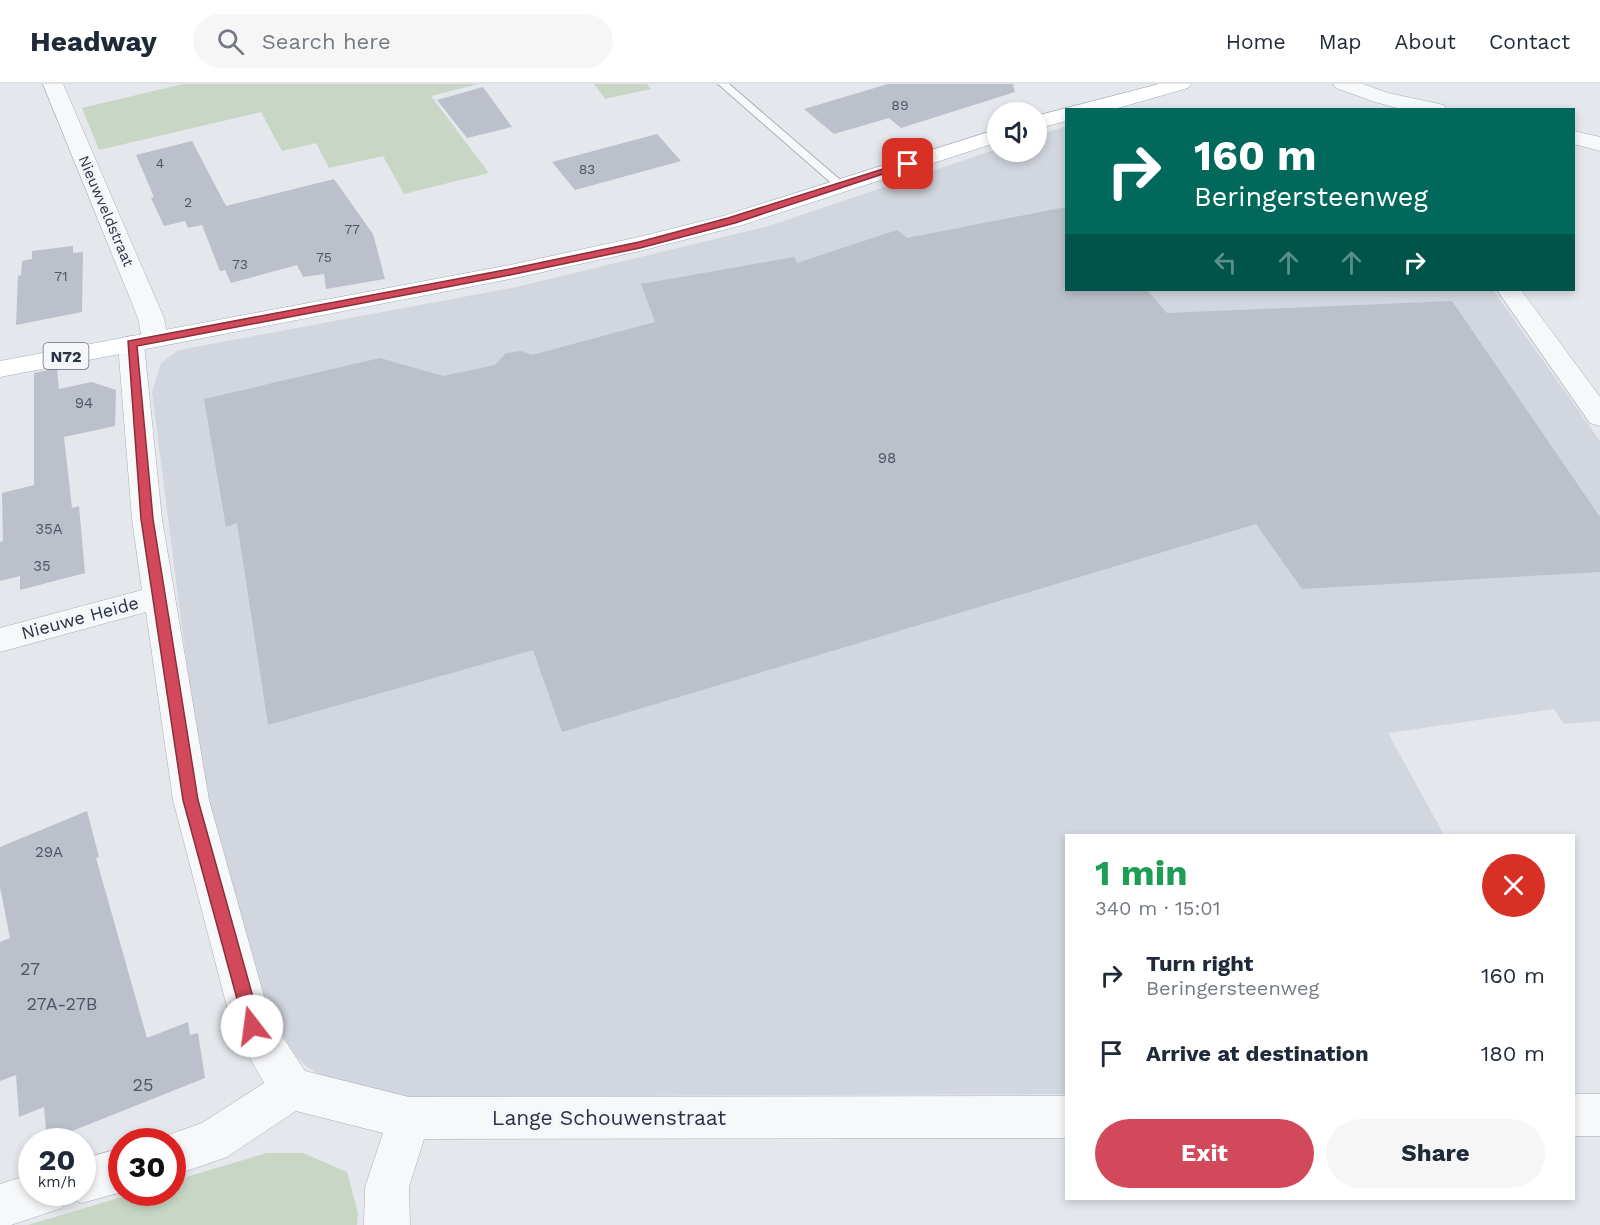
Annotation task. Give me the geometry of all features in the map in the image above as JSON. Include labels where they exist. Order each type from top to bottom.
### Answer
[{"type":"main road","points":[[1086,107],[1141,84]]},
{"type":"main road","points":[[1086,107],[1134,98],[1182,84]]},
{"type":"main road","points":[[1047,120],[1065,114]]},
{"type":"main road","name":"N72","points":[[0,369],[510,272],[640,244],[731,220],[987,139]]},
{"type":"street","name":"Nieuwveldstraat","points":[[53,84],[151,318],[143,342],[147,519],[191,800],[252,1026],[292,1089]]},
{"type":"street","points":[[1343,84],[1382,104],[1418,108]]},
{"type":"street","points":[[1575,138],[1600,144]]},
{"type":"street","points":[[1510,291],[1600,417]]},
{"type":"street","name":"Nieuwe Heide","points":[[0,640],[159,597]]},
{"type":"street","points":[[186,1150],[212,1142],[292,1089]]},
{"type":"street","name":"Lange Schouwenstraat","points":[[292,1089],[410,1118],[1065,1117]]},
{"type":"street","points":[[1575,1115],[1600,1115]]},
{"type":"street","points":[[387,1225],[387,1187],[410,1118]]},
{"type":"street","points":[[0,1206],[18,1201]]},
{"type":"lane","points":[[723,84],[841,186]]},
{"type":"shaded area","points":[[1065,126],[1065,291],[1494,291],[1600,441],[1600,721],[1564,724],[1554,709],[1388,733],[1443,834],[1065,834],[1065,1094],[385,1097],[323,1078],[291,1051],[257,980],[204,799],[152,392],[161,363],[179,350],[512,288],[769,226],[987,152],[987,162],[1047,162],[1047,133]]},
{"type":"green space","points":[[183,84],[478,84],[431,96],[489,173],[404,194],[383,156],[329,168],[316,143],[282,151],[261,112],[99,150],[82,108]]},
{"type":"green space","points":[[594,84],[647,84],[651,89],[605,99]]},
{"type":"green space","points":[[267,1153],[303,1153],[347,1172],[358,1213],[357,1225],[28,1225],[108,1201],[108,1206],[186,1206],[186,1177]]},
{"type":"building","points":[[888,84],[1013,84],[1015,92],[901,128],[889,118],[834,134],[804,109]]},
{"type":"building","points":[[483,87],[512,127],[467,138],[437,100]]},
{"type":"building","points":[[657,134],[681,161],[575,190],[552,162]]},
{"type":"building","points":[[192,141],[226,206],[334,179],[373,234],[385,279],[326,289],[324,274],[303,277],[297,265],[231,283],[225,270],[220,271],[202,225],[188,228],[185,221],[164,226],[151,198],[154,197],[136,155]]},
{"type":"building","points":[[1065,207],[1065,291],[1148,291],[1167,313],[1452,301],[1600,517],[1600,572],[1302,589],[1256,524],[562,732],[533,650],[268,725],[237,523],[226,527],[204,399],[380,358],[443,376],[495,365],[506,353],[521,351],[532,355],[655,322],[641,284],[794,257],[797,263],[897,230],[907,238]]},
{"type":"building","points":[[73,246],[73,253],[83,252],[82,312],[16,325],[18,276],[21,275],[22,261],[32,259],[32,251]]},
{"type":"building","points":[[57,368],[59,389],[92,382],[116,390],[115,426],[64,437],[72,508],[79,506],[85,573],[20,590],[20,576],[0,581],[0,542],[3,541],[2,493],[34,485],[34,373]]},
{"type":"building","points":[[87,811],[99,857],[96,858],[147,1038],[188,1022],[190,1035],[198,1033],[205,1078],[80,1128],[46,1128],[44,1107],[19,1117],[16,1075],[0,1081],[0,942],[10,938],[0,887],[0,847]]},
{"type":"route","points":[[252,1026],[191,800],[147,519],[131,344],[510,272],[640,244],[731,220],[908,164]]}]
